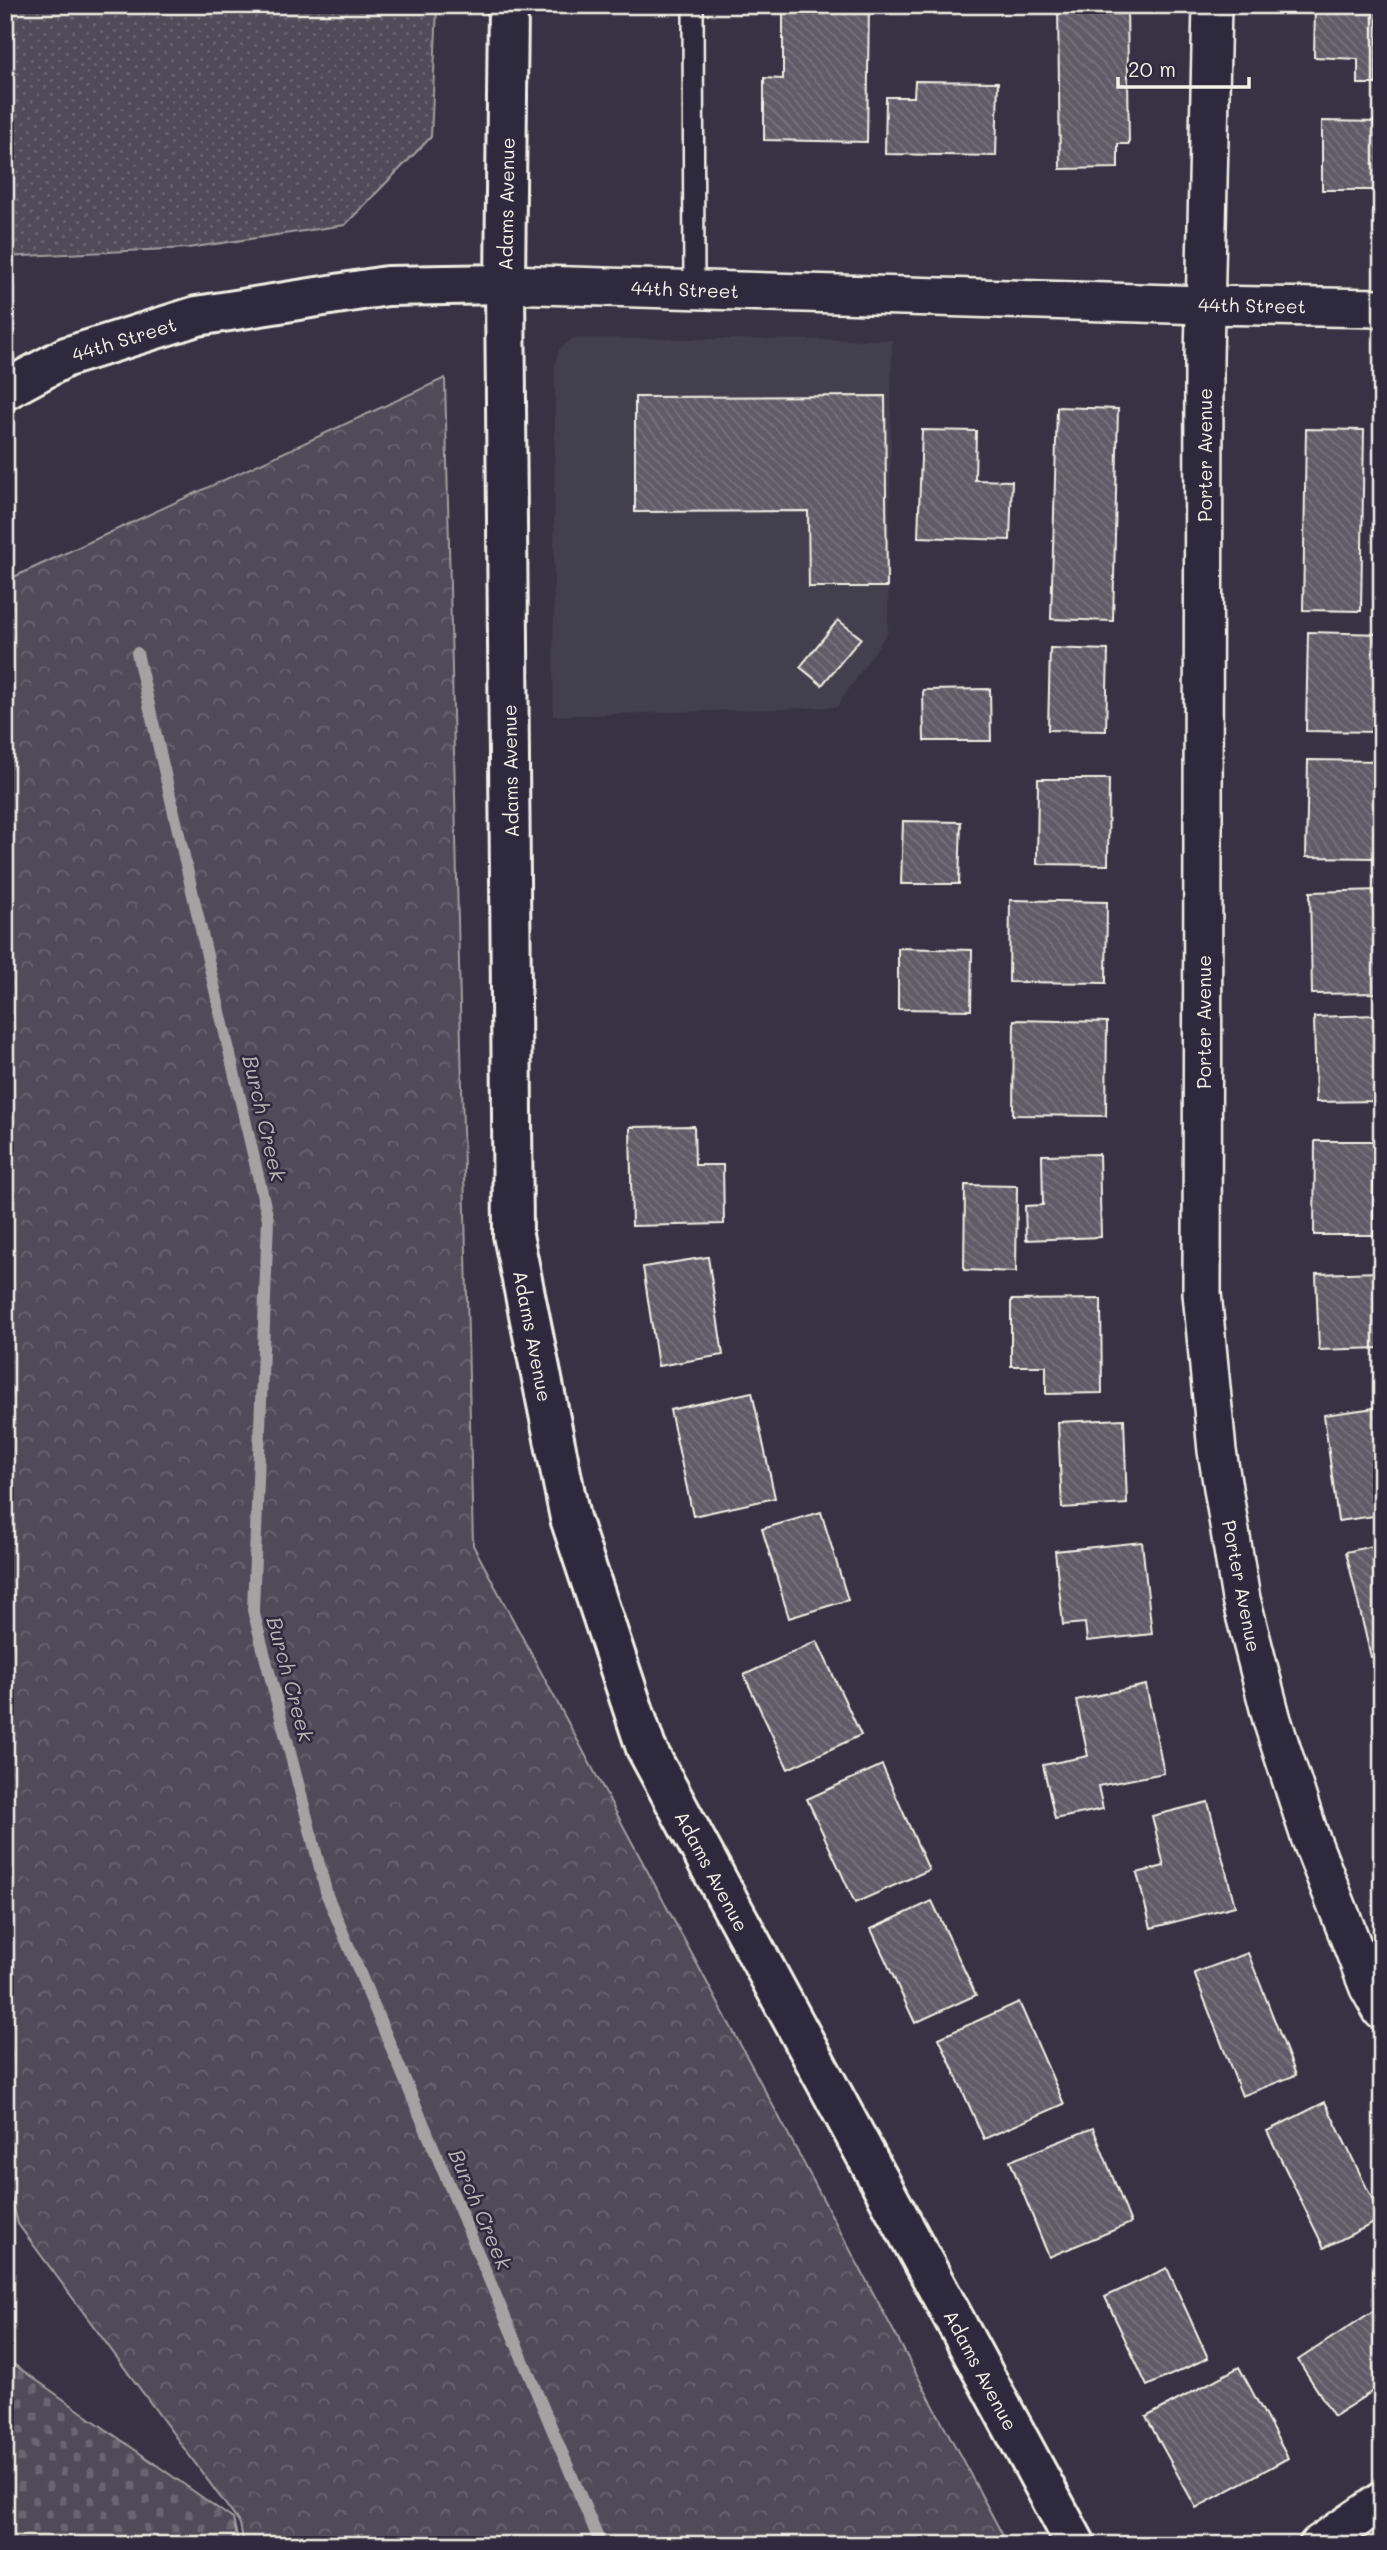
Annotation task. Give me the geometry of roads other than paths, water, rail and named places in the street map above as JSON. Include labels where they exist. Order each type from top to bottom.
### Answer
[{"type":"street","name":"Adams Avenue","points":[[508,5],[505,284],[513,1234],[570,1518],[646,1748],[1076,2545]]},
{"type":"street","name":"Porter Avenue","points":[[1212,5],[1205,305],[1202,1293],[1217,1451],[1241,1599],[1272,1720],[1310,1837],[1370,1988],[1382,2011]]},
{"type":"street","name":"44th Street","points":[[5,390],[66,356],[197,316],[387,286],[505,284],[1382,308]]},
{"type":"street","points":[[1318,2545],[1382,2501]]},
{"type":"lane","points":[[693,5],[694,289]]},
{"type":"waterway","name":"Burch Creek","points":[[137,653],[268,1219],[253,1610],[327,1895],[601,2545]]}]
